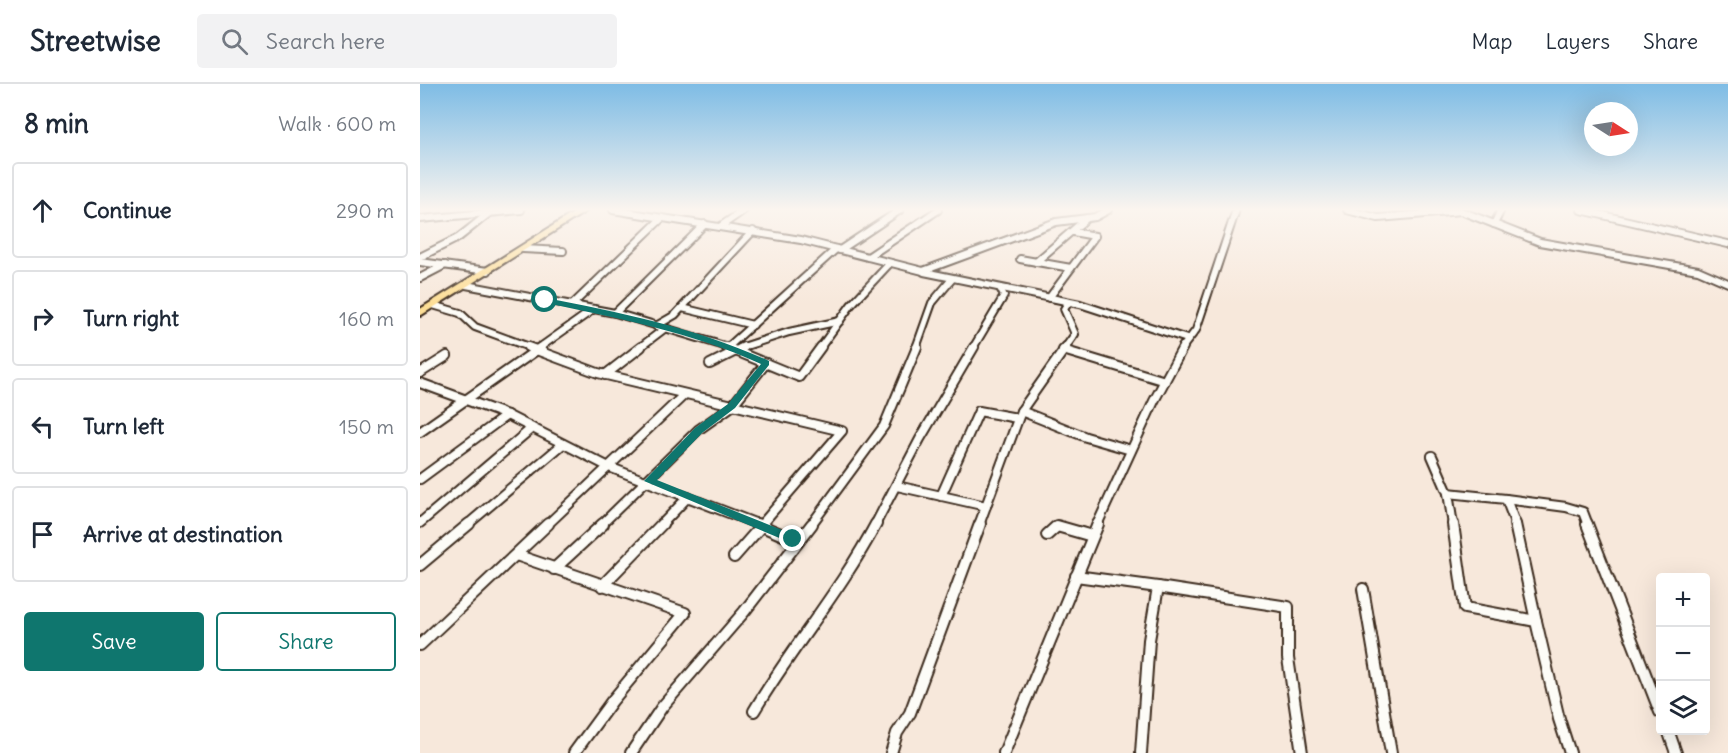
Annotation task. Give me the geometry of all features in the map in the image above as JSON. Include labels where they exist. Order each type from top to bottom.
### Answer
[{"type":"highway","points":[[421,311],[535,241]]},
{"type":"street","points":[[420,259],[452,241]]},
{"type":"street","points":[[572,305],[638,241]]},
{"type":"street","points":[[615,313],[688,241]]},
{"type":"street","points":[[605,375],[682,308],[744,241]]},
{"type":"street","points":[[801,241],[952,279],[1069,302],[1187,339]]},
{"type":"street","points":[[710,364],[838,249],[850,241]]},
{"type":"street","points":[[868,257],[892,241]]},
{"type":"street","points":[[923,272],[1009,241]]},
{"type":"street","points":[[1036,262],[1062,241]]},
{"type":"street","points":[[1049,298],[1091,241]]},
{"type":"street","points":[[1004,753],[1013,726],[1092,536],[1165,381],[1198,322],[1225,241]]},
{"type":"street","points":[[1538,241],[1698,270],[1728,283]]},
{"type":"street","points":[[523,249],[563,251]]},
{"type":"street","points":[[420,259],[488,271]]},
{"type":"street","points":[[1020,259],[1071,268]]},
{"type":"street","points":[[466,285],[615,313],[730,348],[799,378],[851,305],[890,263]]},
{"type":"street","points":[[420,278],[446,265]]},
{"type":"street","points":[[631,753],[662,707],[702,664],[884,426],[906,378],[932,303],[952,279]]},
{"type":"street","points":[[754,711],[778,670],[840,585],[897,486],[920,439],[1004,296],[1000,288]]},
{"type":"street","points":[[891,753],[897,733],[910,713],[1019,414],[1075,334],[1064,309],[1069,302]]},
{"type":"street","points":[[433,305],[460,313],[475,327],[605,375],[842,431],[734,557]]},
{"type":"street","points":[[682,308],[753,325]]},
{"type":"street","points":[[420,432],[594,309]]},
{"type":"street","points":[[730,348],[795,329],[840,321]]},
{"type":"street","points":[[1063,350],[1165,381]]},
{"type":"street","points":[[420,372],[447,356]]},
{"type":"street","points":[[554,569],[649,481],[698,430],[732,406],[766,363]]},
{"type":"street","points":[[420,383],[507,415],[609,467],[797,541]]},
{"type":"street","points":[[420,645],[684,395]]},
{"type":"street","points":[[941,496],[979,411],[1019,414],[1131,450]]},
{"type":"street","points":[[420,479],[507,415]]},
{"type":"street","points":[[420,523],[532,428]]},
{"type":"street","points":[[420,565],[563,444]]},
{"type":"street","points":[[1432,456],[1448,493],[1465,608],[1536,621]]},
{"type":"street","points":[[897,486],[986,506]]},
{"type":"street","points":[[1448,493],[1506,498],[1566,507],[1583,512],[1656,702]]},
{"type":"street","points":[[602,586],[688,497]]},
{"type":"street","points":[[1506,498],[1513,513],[1559,719],[1570,753]]},
{"type":"street","points":[[1047,535],[1057,526],[1092,536]]},
{"type":"street","points":[[516,555],[685,613],[612,701],[574,753]]},
{"type":"street","points":[[1076,576],[1288,607],[1288,658],[1302,753]]},
{"type":"street","points":[[1141,753],[1149,640],[1158,587]]},
{"type":"street","points":[[1363,589],[1391,753]]},
{"type":"street","points":[[1670,735],[1676,753]]},
{"type":"route","points":[[545,300],[615,313],[740,351],[766,363],[732,406],[698,430],[649,481],[793,539]]}]
